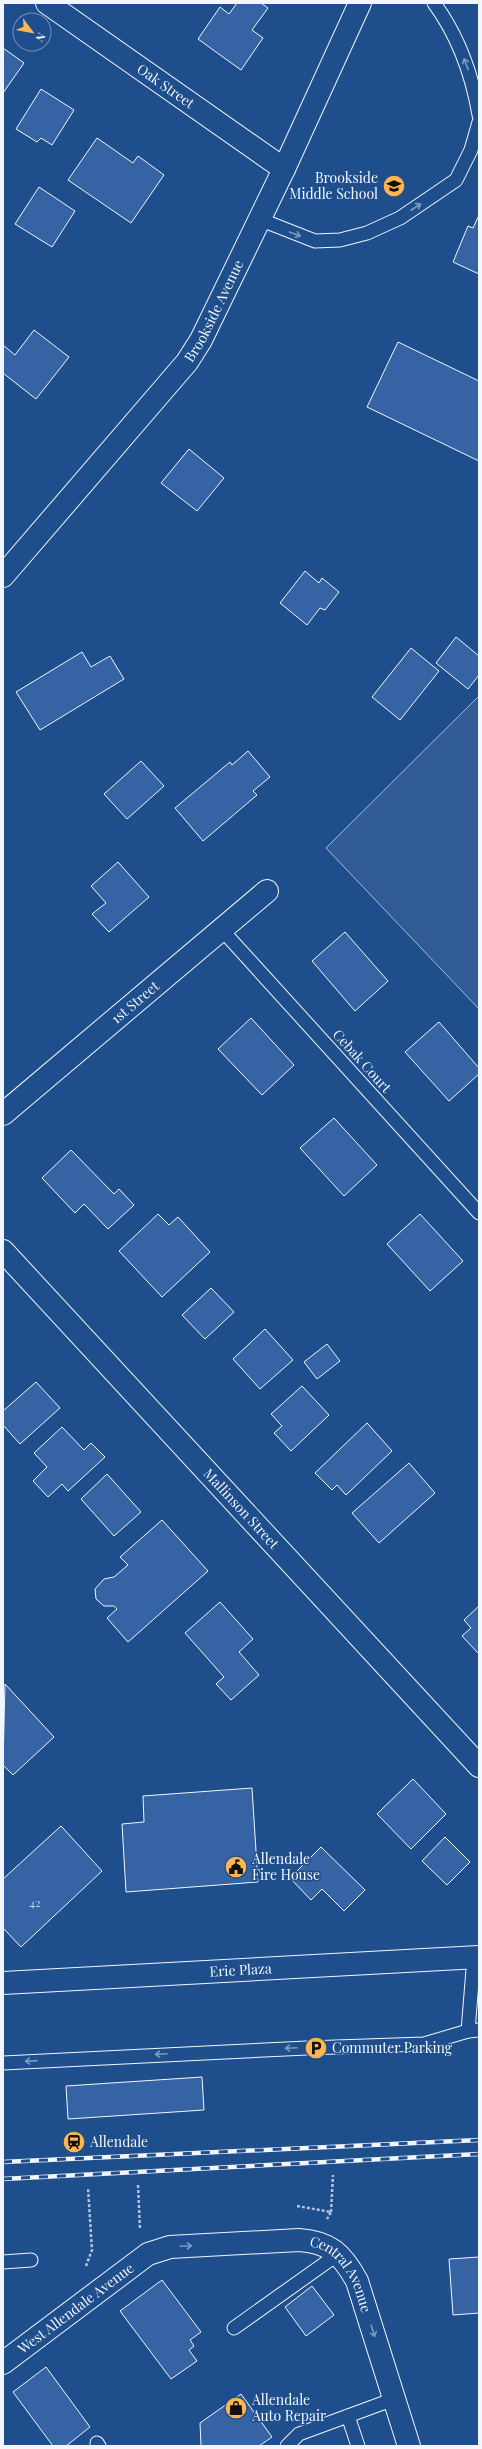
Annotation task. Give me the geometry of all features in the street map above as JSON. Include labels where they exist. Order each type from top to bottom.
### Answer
[{"type":"street","name":"Oak Street","points":[[47,3],[284,169]]},
{"type":"street","name":"Brookside Avenue","points":[[3,576],[188,362],[201,340],[284,169],[360,3]]},
{"type":"street","name":"1st Street","points":[[3,1114],[267,891]]},
{"type":"street","name":"Mallinson Street","points":[[3,1251],[479,1766]]},
{"type":"street","name":"Erie Plaza","points":[[3,1984],[476,1957]]},
{"type":"street","name":"Central Avenue","points":[[148,2254],[170,2247],[299,2240],[315,2241],[328,2246],[348,2265],[356,2281],[409,2446]]},
{"type":"street","name":"West Allendale Avenue","points":[[3,2363],[148,2254]]},
{"type":"lane","points":[[434,3],[450,26],[462,51],[474,83],[479,115]]},
{"type":"lane","points":[[259,219],[315,241],[340,240],[367,233],[400,218],[456,180],[471,150],[479,122]]},
{"type":"lane","name":"Cebak Court","points":[[222,930],[479,1213]]},
{"type":"lane","points":[[3,2063],[300,2048],[424,2044],[473,2031],[476,1957]]},
{"type":"lane","points":[[234,2328],[338,2254]]},
{"type":"lane","points":[[3,2262],[31,2260]]},
{"type":"lane","points":[[287,2446],[299,2434],[394,2399]]},
{"type":"lane","points":[[348,2416],[358,2446]]},
{"type":"path","points":[[331,2212],[333,2175]]},
{"type":"path","points":[[138,2185],[139,2224],[148,2254]]},
{"type":"path","points":[[86,2266],[92,2250],[88,2188]]},
{"type":"shaded area","points":[[479,696],[479,1009],[326,848]]},
{"type":"building","points":[[237,3],[261,3],[268,8],[252,30],[263,38],[241,70],[198,39],[220,7],[229,14]]},
{"type":"building","points":[[3,48],[24,63],[3,93]]},
{"type":"building","points":[[41,89],[74,110],[52,145],[41,138],[37,142],[16,129]]},
{"type":"building","points":[[97,138],[133,163],[138,156],[164,175],[131,223],[68,180]]},
{"type":"building","points":[[39,187],[75,211],[52,247],[15,224]]},
{"type":"building","points":[[479,215],[479,274],[453,262],[468,226],[473,228]]},
{"type":"building","points":[[34,330],[69,357],[36,399],[3,373],[3,345],[15,355]]},
{"type":"building","points":[[398,342],[479,381],[479,461],[367,407]]},
{"type":"building","points":[[189,449],[224,478],[197,511],[161,483]]},
{"type":"building","points":[[305,571],[319,583],[322,578],[339,592],[325,610],[320,608],[307,625],[280,603]]},
{"type":"building","points":[[456,637],[479,656],[479,675],[468,689],[436,663]]},
{"type":"building","points":[[411,648],[439,671],[400,720],[372,697]]},
{"type":"building","points":[[82,652],[91,667],[110,656],[124,679],[40,730],[16,692]]},
{"type":"building","points":[[248,751],[270,777],[253,791],[257,795],[203,841],[175,808],[230,762],[232,765]]},
{"type":"building","points":[[141,761],[164,786],[127,819],[104,794]]},
{"type":"building","points":[[118,862],[149,897],[109,932],[92,914],[106,903],[91,886]]},
{"type":"building","points":[[345,932],[388,981],[355,1011],[312,961]]},
{"type":"building","points":[[251,1018],[294,1065],[262,1095],[218,1049]]},
{"type":"building","points":[[439,1022],[479,1068],[479,1074],[449,1101],[405,1052]]},
{"type":"building","points":[[334,1118],[377,1165],[344,1196],[300,1148]]},
{"type":"building","points":[[71,1150],[114,1194],[119,1189],[134,1205],[108,1229],[84,1204],[75,1213],[42,1178]]},
{"type":"building","points":[[158,1214],[169,1225],[178,1217],[210,1252],[162,1297],[119,1251]]},
{"type":"building","points":[[420,1214],[463,1261],[430,1291],[387,1244]]},
{"type":"building","points":[[211,1288],[234,1312],[205,1339],[182,1315]]},
{"type":"building","points":[[265,1329],[293,1360],[260,1389],[233,1359]]},
{"type":"building","points":[[327,1344],[340,1361],[317,1379],[304,1362]]},
{"type":"building","points":[[36,1382],[60,1408],[20,1444],[3,1425],[3,1411]]},
{"type":"building","points":[[302,1386],[329,1415],[291,1451],[274,1433],[282,1426],[271,1414]]},
{"type":"building","points":[[367,1423],[392,1451],[346,1495],[337,1485],[332,1490],[315,1473]]},
{"type":"building","points":[[62,1427],[84,1450],[91,1443],[105,1457],[68,1491],[62,1484],[48,1497],[33,1481],[47,1467],[34,1453]]},
{"type":"building","points":[[409,1463],[435,1493],[379,1543],[352,1513]]},
{"type":"building","points":[[107,1474],[141,1512],[114,1536],[81,1499]]},
{"type":"building","points":[[162,1520],[208,1571],[128,1642],[107,1618],[117,1609],[114,1606],[104,1606],[96,1599],[95,1589],[104,1579],[114,1577],[128,1565],[120,1557]]},
{"type":"building","points":[[220,1602],[253,1639],[239,1652],[259,1675],[231,1700],[216,1684],[224,1677],[185,1633]]},
{"type":"building","points":[[479,1606],[479,1654],[462,1636],[471,1628],[464,1620]]},
{"type":"building","points":[[5,1684],[54,1737],[13,1775],[3,1765]]},
{"type":"building","points":[[413,1779],[446,1814],[411,1849],[377,1814]]},
{"type":"building","points":[[252,1788],[258,1882],[126,1892],[122,1824],[144,1822],[143,1796]]},
{"type":"building","points":[[61,1826],[102,1871],[21,1947],[3,1928],[3,1879]]},
{"type":"building","points":[[445,1837],[470,1862],[447,1885],[422,1861]]},
{"type":"building","points":[[321,1847],[365,1890],[344,1911],[322,1889],[311,1900],[290,1878]]},
{"type":"building","points":[[202,2077],[204,2110],[68,2119],[66,2086]]},
{"type":"building","points":[[479,2257],[479,2313],[453,2315],[449,2259]]},
{"type":"building","points":[[162,2280],[201,2332],[190,2340],[194,2346],[189,2350],[197,2361],[171,2379],[120,2311]]},
{"type":"building","points":[[312,2286],[334,2315],[306,2336],[285,2307]]},
{"type":"building","points":[[46,2367],[90,2427],[66,2446],[53,2446],[13,2392]]},
{"type":"building","name":"Allendale Auto Repair","points":[[241,2394],[272,2437],[259,2446],[201,2446],[200,2423]]},
{"type":"railway","points":[[3,2162],[479,2140]]},
{"type":"railway","points":[[3,2179],[479,2154]]},
{"type":"place","name":"Brookside Middle School","points":[[394,186]]},
{"type":"place","name":"Allendale Fire House","points":[[236,1867]]},
{"type":"place","name":"Commuter Parking","points":[[316,2048]]},
{"type":"place","name":"Allendale","points":[[74,2142]]},
{"type":"place","name":"Allendale Auto Repair","points":[[236,2408]]}]
